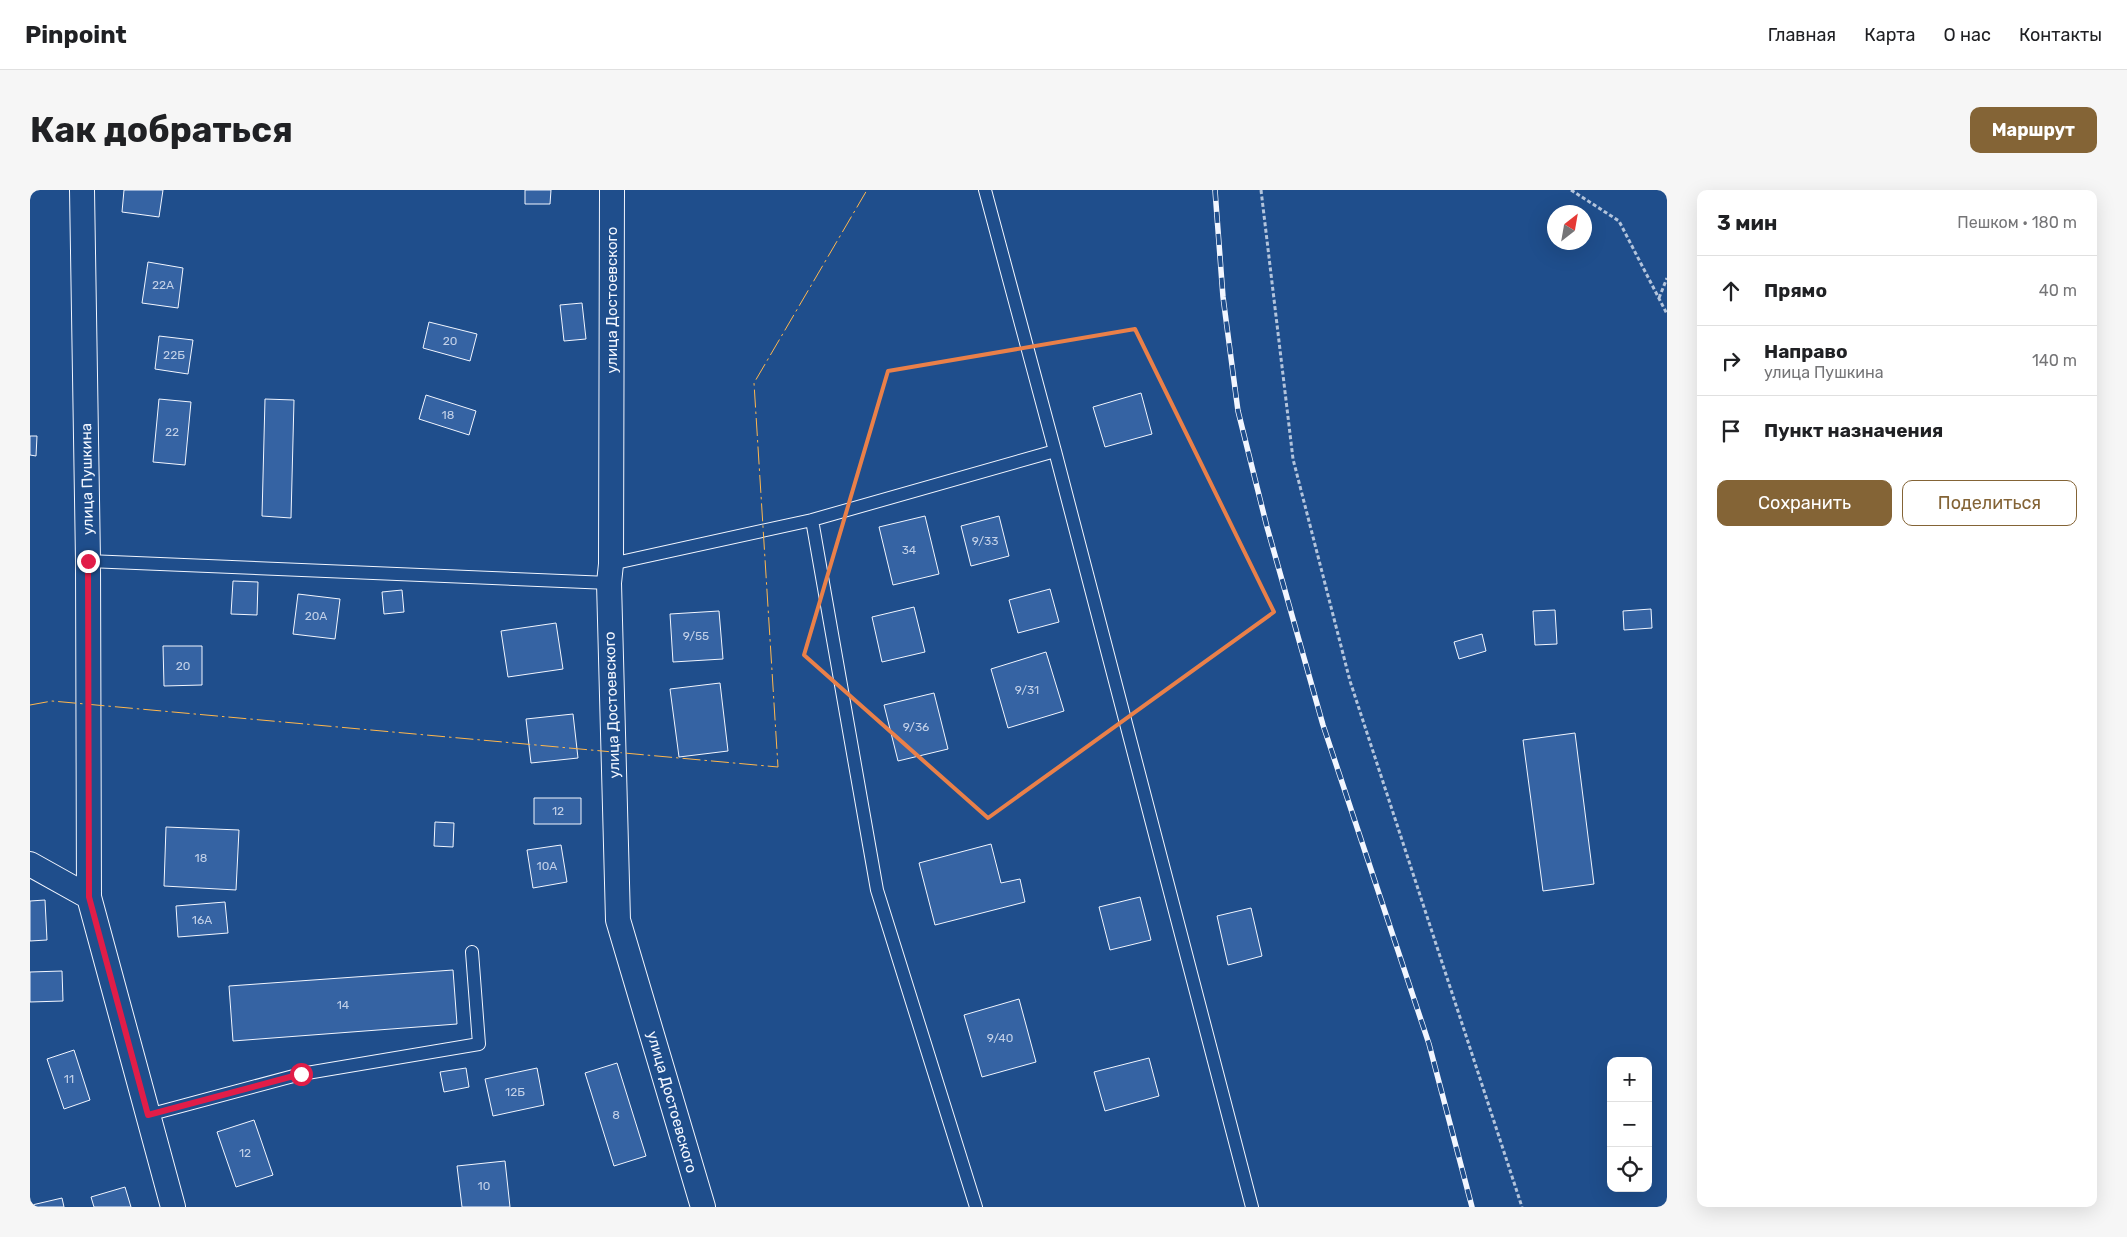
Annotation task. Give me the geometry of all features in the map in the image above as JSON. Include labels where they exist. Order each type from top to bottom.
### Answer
[{"type":"street","name":"улица Пушкина","points":[[82,190],[88,561],[89,897],[173,1207]]},
{"type":"street","name":"улица Достоевского","points":[[612,190],[610,574],[618,920],[703,1207]]},
{"type":"street","points":[[30,864],[89,897]]},
{"type":"lane","points":[[985,190],[1252,1207]]},
{"type":"lane","points":[[88,561],[610,574],[812,520],[1055,451]]},
{"type":"lane","points":[[812,520],[877,890],[976,1207]]},
{"type":"lane","points":[[148,1115],[301,1074],[479,1044],[472,952]]},
{"type":"path","points":[[1261,190],[1294,459],[1347,672],[1522,1207]]},
{"type":"path","points":[[1571,190],[1619,220],[1667,314]]},
{"type":"path","points":[[1659,299],[1667,278]]},
{"type":"highlighted area","points":[[1135,329],[1274,612],[988,818],[804,655],[888,371]]},
{"type":"building","points":[[124,190],[163,190],[159,217],[122,212]]},
{"type":"building","points":[[525,190],[551,190],[550,204],[525,204]]},
{"type":"building","points":[[148,262],[183,268],[178,308],[142,303]]},
{"type":"building","points":[[582,303],[586,339],[564,341],[560,305]]},
{"type":"building","points":[[429,322],[477,334],[470,361],[423,348]]},
{"type":"building","points":[[159,336],[193,340],[188,374],[155,369]]},
{"type":"building","points":[[1141,393],[1152,434],[1105,447],[1093,407]]},
{"type":"building","points":[[426,395],[476,411],[469,435],[419,419]]},
{"type":"building","points":[[159,399],[191,402],[185,465],[153,462]]},
{"type":"building","points":[[265,399],[294,400],[291,518],[262,516]]},
{"type":"building","points":[[30,436],[37,436],[36,456],[30,455]]},
{"type":"building","points":[[925,516],[939,574],[893,585],[879,527]]},
{"type":"building","points":[[999,516],[1009,556],[971,566],[961,526]]},
{"type":"building","points":[[233,581],[258,582],[257,615],[231,614]]},
{"type":"building","points":[[1050,589],[1059,622],[1018,633],[1009,600]]},
{"type":"building","points":[[402,590],[404,612],[384,614],[382,592]]},
{"type":"building","points":[[298,594],[340,599],[335,639],[293,634]]},
{"type":"building","points":[[914,607],[925,652],[882,662],[872,617]]},
{"type":"building","points":[[1651,609],[1652,628],[1624,630],[1623,611]]},
{"type":"building","points":[[1555,610],[1557,644],[1535,645],[1533,611]]},
{"type":"building","points":[[719,611],[723,659],[673,662],[670,614]]},
{"type":"building","points":[[556,623],[563,669],[508,677],[501,631]]},
{"type":"building","points":[[1482,634],[1486,651],[1459,659],[1454,642]]},
{"type":"building","points":[[163,646],[202,646],[202,685],[164,686]]},
{"type":"building","points":[[1046,652],[1064,711],[1008,728],[991,669]]},
{"type":"building","points":[[720,683],[728,751],[679,757],[670,689]]},
{"type":"building","points":[[934,693],[948,749],[898,761],[884,705]]},
{"type":"building","points":[[573,714],[578,758],[531,763],[526,719]]},
{"type":"building","points":[[1575,733],[1594,884],[1543,891],[1523,740]]},
{"type":"building","points":[[534,798],[581,798],[581,824],[534,824]]},
{"type":"building","points":[[435,822],[454,823],[453,847],[434,846]]},
{"type":"building","points":[[166,827],[239,830],[236,890],[164,886]]},
{"type":"building","points":[[991,844],[1001,883],[1020,879],[1025,902],[935,925],[919,863]]},
{"type":"building","points":[[561,845],[567,882],[533,888],[527,850]]},
{"type":"building","points":[[1140,897],[1151,940],[1110,950],[1099,907]]},
{"type":"building","points":[[45,900],[47,940],[30,941],[30,901]]},
{"type":"building","points":[[225,902],[228,933],[178,937],[176,906]]},
{"type":"building","points":[[1251,908],[1262,956],[1228,965],[1217,916]]},
{"type":"building","points":[[453,970],[457,1024],[233,1041],[229,986]]},
{"type":"building","points":[[62,971],[63,1001],[30,1002],[30,972]]},
{"type":"building","points":[[1019,999],[1036,1062],[982,1077],[964,1015]]},
{"type":"building","points":[[74,1050],[90,1100],[64,1109],[47,1059]]},
{"type":"building","points":[[1149,1058],[1159,1096],[1105,1111],[1094,1072]]},
{"type":"building","points":[[617,1063],[646,1156],[614,1166],[585,1073]]},
{"type":"building","points":[[466,1068],[469,1087],[444,1092],[440,1072]]},
{"type":"building","points":[[537,1068],[544,1105],[493,1116],[485,1079]]},
{"type":"building","points":[[254,1120],[273,1175],[236,1187],[217,1132]]},
{"type":"building","points":[[505,1161],[510,1207],[462,1207],[457,1166]]},
{"type":"building","points":[[125,1187],[131,1207],[94,1207],[91,1197]]},
{"type":"building","points":[[62,1198],[64,1207],[32,1207],[32,1205]]},
{"type":"railway","points":[[1215,190],[1223,297],[1238,411],[1267,527],[1323,725],[1429,1044],[1472,1207]]},
{"type":"power","points":[[30,705],[52,701],[778,767],[754,383],[867,190]]},
{"type":"route","points":[[88,561],[89,897],[148,1115],[301,1074]]}]
